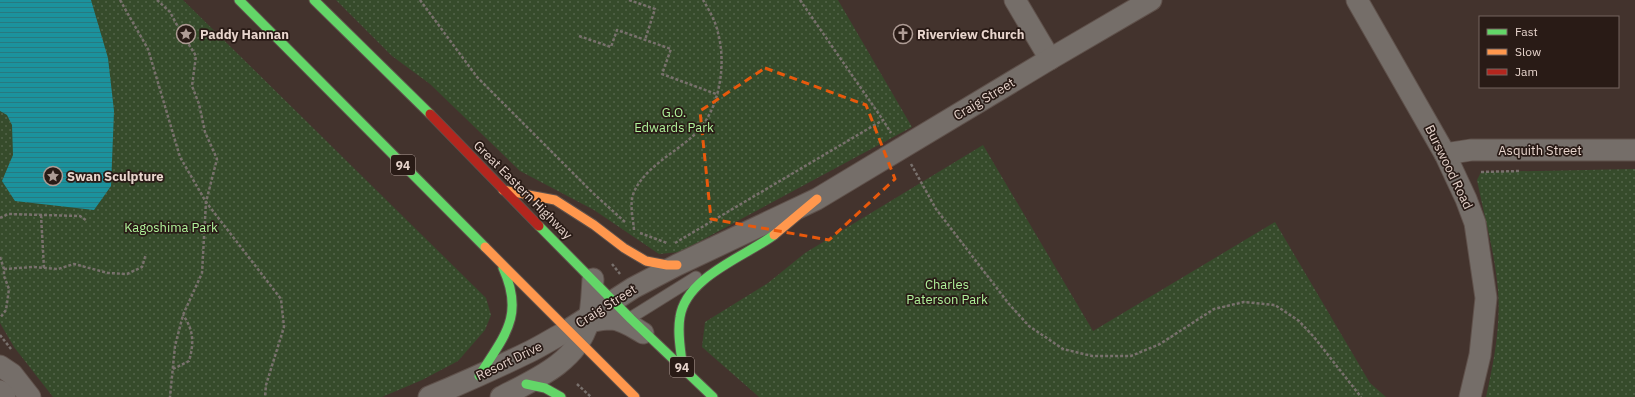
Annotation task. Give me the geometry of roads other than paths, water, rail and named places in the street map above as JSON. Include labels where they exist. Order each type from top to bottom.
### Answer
[{"type":"highway","name":"94","points":[[239,0],[499,260],[582,328],[635,397]]},
{"type":"highway","name":"Great Eastern Highway","points":[[314,0],[412,96],[503,190],[614,300],[627,320]]},
{"type":"highway","points":[[503,190],[555,200],[594,225],[624,248],[646,261],[667,265],[677,265]]},
{"type":"highway","points":[[683,369],[678,323],[685,301],[693,290],[705,279],[766,240],[817,199]]},
{"type":"highway","points":[[479,376],[496,350],[513,312],[513,299],[509,279],[499,260]]},
{"type":"highway","name":"94","points":[[651,337],[713,397]]},
{"type":"highway","points":[[526,384],[545,388],[561,397]]},
{"type":"street","points":[[1015,0],[1050,59]]},
{"type":"street","name":"Craig Street","points":[[582,328],[614,300],[633,288],[677,265],[817,199],[1151,0]]},
{"type":"street","name":"Burswood Road","points":[[1357,0],[1445,154],[1466,199],[1475,223],[1486,298],[1480,355],[1470,397]]},
{"type":"street","name":"Asquith Street","points":[[1445,154],[1471,150],[1635,150]]},
{"type":"street","points":[[582,328],[593,280]]},
{"type":"street","name":"Resort Drive","points":[[429,397],[479,376],[582,328],[611,319],[627,320],[629,324],[651,337]]},
{"type":"street","name":"Resort Drive","points":[[501,397],[557,366],[582,328]]},
{"type":"street","points":[[0,366],[12,374],[30,397]]},
{"type":"street","points":[[0,391],[5,397]]},
{"type":"lane","name":"Craig Street","points":[[627,320],[817,199]]},
{"type":"water","points":[[0,0],[91,0],[108,58],[114,111],[111,186],[94,210],[15,201],[2,181],[13,155],[12,125],[7,115],[0,111]]},
{"type":"place","name":"Paddy Hannan","points":[[186,34]]},
{"type":"place","name":"Riverview Church","points":[[903,34]]},
{"type":"place","name":"Swan Sculpture","points":[[53,176]]},
{"type":"park label","name":"G.O. Edwards Park","points":[[674,120]]},
{"type":"park label","name":"Kagoshima Park","points":[[171,227]]},
{"type":"park label","name":"Charles Paterson Park","points":[[947,292]]}]
